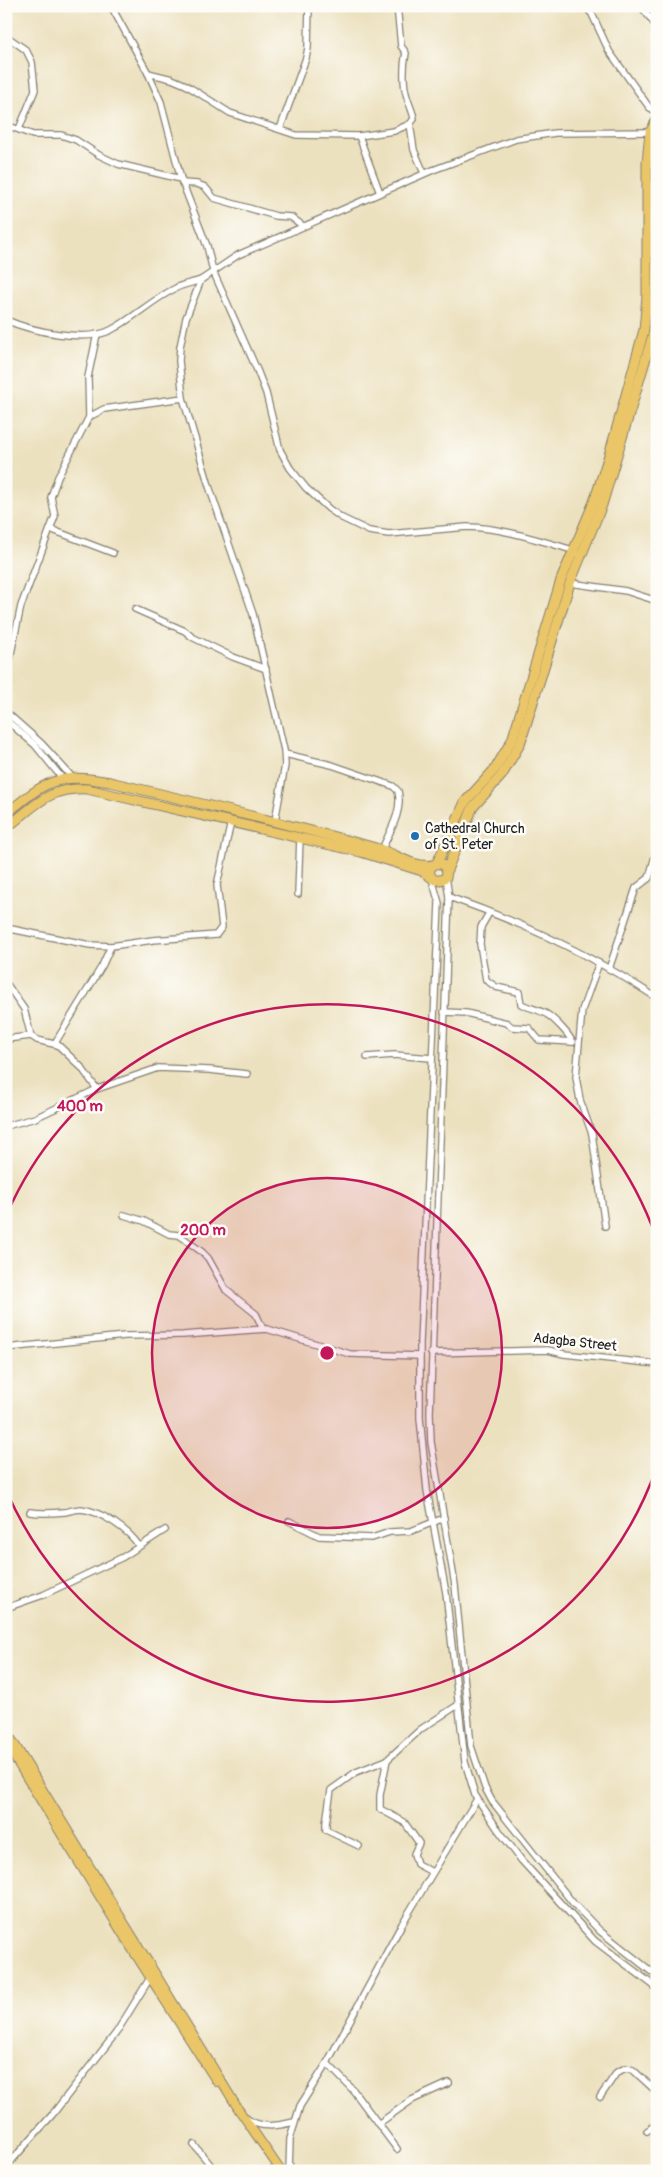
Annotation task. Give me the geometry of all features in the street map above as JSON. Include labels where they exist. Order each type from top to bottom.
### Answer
[{"type":"highway","points":[[431,878],[429,870],[435,864],[465,802],[495,769],[512,740],[552,606],[594,502],[610,452],[644,330],[647,296],[646,163],[650,132],[657,120]]},
{"type":"highway","points":[[657,150],[657,207]]},
{"type":"highway","points":[[6,828],[45,797],[63,789],[87,789],[156,803],[376,856],[422,871],[438,881],[446,874],[473,806],[502,775],[520,744],[570,583],[602,505],[655,330],[657,239]]},
{"type":"highway","points":[[6,814],[43,786],[67,778],[102,780],[275,821],[382,849],[416,864],[444,866],[446,874]]},
{"type":"highway","points":[[156,803],[158,793]]},
{"type":"main road","points":[[6,1730],[242,2115],[281,2171]]},
{"type":"main road","points":[[6,1744],[150,1978],[273,2171]]},
{"type":"street","points":[[111,6],[148,73],[160,102],[181,181],[204,237],[213,271],[257,370],[283,456],[306,488],[328,509],[342,518],[380,534],[481,527],[573,550]]},
{"type":"street","points":[[280,129],[306,58],[309,6]]},
{"type":"street","points":[[148,73],[172,79],[186,85],[230,113],[296,135],[359,136],[394,131],[410,124],[414,120],[412,109],[406,96],[404,62],[406,53],[401,46],[397,6]]},
{"type":"street","points":[[585,6],[592,14],[609,51],[649,107],[657,112]]},
{"type":"street","points":[[641,6],[657,27]]},
{"type":"street","points":[[6,36],[26,50],[32,62],[35,90],[20,129]]},
{"type":"street","points":[[410,124],[414,150],[424,173]]},
{"type":"street","points":[[6,125],[37,136],[61,135],[76,140],[99,155],[118,164],[196,184],[205,187],[214,198],[276,216],[293,218],[304,226]]},
{"type":"street","points":[[6,320],[29,329],[46,332],[97,334],[111,330],[177,287],[201,280],[238,255],[424,173],[524,138],[555,133],[650,132]]},
{"type":"street","points":[[359,136],[380,192]]},
{"type":"street","points":[[201,280],[186,318],[180,347],[179,361],[183,398],[210,489],[253,614],[285,754],[275,821]]},
{"type":"street","points":[[6,677],[20,612],[55,516],[51,497],[58,476],[89,417],[88,377],[97,334]]},
{"type":"street","points":[[89,417],[104,409],[183,398]]},
{"type":"street","points":[[50,529],[113,553]]},
{"type":"street","points":[[570,583],[626,591],[657,601]]},
{"type":"street","points":[[135,609],[185,631],[192,637],[233,657],[266,668]]},
{"type":"street","points":[[6,712],[42,744],[67,778]]},
{"type":"street","points":[[6,720],[35,745],[67,778]]},
{"type":"street","points":[[285,754],[332,765],[393,786],[398,791],[400,802],[382,849]]},
{"type":"street","points":[[657,778],[655,786],[657,796]]},
{"type":"street","points":[[6,928],[27,931],[73,944],[110,946],[170,938],[216,935],[222,927],[222,916],[216,885],[231,822]]},
{"type":"street","points":[[298,894],[300,837]]},
{"type":"street","points":[[609,969],[636,888],[649,878],[657,849]]},
{"type":"street","points":[[446,874],[449,897],[431,1353],[431,1442],[455,1584],[471,1746],[482,1780],[492,1801],[573,1902],[600,1931],[657,1976]]},
{"type":"street","points":[[431,878],[438,903],[420,1356],[422,1445],[433,1524],[446,1593],[465,1762],[478,1799],[496,1828],[522,1861],[595,1941],[657,1988]]},
{"type":"street","points":[[449,897],[489,913],[598,963],[657,998]]},
{"type":"street","points":[[489,913],[481,927],[480,944],[486,980],[496,988],[519,992],[521,1004],[548,1015],[575,1042]]},
{"type":"street","points":[[54,1043],[102,966],[110,946]]},
{"type":"street","points":[[598,963],[582,1010],[575,1042],[576,1077],[580,1100],[592,1134],[605,1226]]},
{"type":"street","points":[[6,983],[24,1009],[30,1036]]},
{"type":"street","points":[[444,1012],[466,1013],[507,1023],[512,1027],[529,1028],[539,1040],[575,1042]]},
{"type":"street","points":[[6,1040],[30,1036],[37,1040],[54,1043],[81,1067],[97,1088]]},
{"type":"street","points":[[368,1058],[394,1055],[432,1058]]},
{"type":"street","points":[[6,1126],[52,1112],[97,1088],[158,1068],[247,1074]]},
{"type":"street","points":[[124,1215],[144,1220],[169,1234],[179,1235],[202,1252],[208,1258],[226,1290],[256,1314],[263,1329]]},
{"type":"street","points":[[6,1348],[108,1337],[263,1329],[301,1338],[350,1354],[420,1356]]},
{"type":"street","name":"Adagba Street","points":[[431,1353],[548,1350],[564,1354],[657,1364]]},
{"type":"street","points":[[30,1512],[45,1514],[81,1509],[112,1521],[134,1538],[139,1546]]},
{"type":"street","points":[[289,1521],[319,1536],[372,1538],[390,1532],[411,1531],[433,1524],[444,1518]]},
{"type":"street","points":[[6,1608],[43,1595],[123,1557],[165,1530]]},
{"type":"street","points":[[359,1846],[326,1830],[331,1790],[356,1772],[387,1760],[421,1729],[458,1705]]},
{"type":"street","points":[[387,1760],[380,1795],[380,1809],[404,1822],[419,1843],[414,1854],[417,1864],[432,1872]]},
{"type":"street","points":[[289,2171],[290,2139],[300,2106],[327,2063],[383,1957],[432,1872],[478,1799]]},
{"type":"street","points":[[646,1980],[651,1972]]},
{"type":"street","points":[[6,2169],[52,2115],[116,2033],[150,1978]]},
{"type":"street","points":[[327,2063],[353,2090],[397,2149]]},
{"type":"street","points":[[600,2097],[617,2072],[626,2068],[633,2070],[657,2092]]},
{"type":"street","points":[[378,2124],[412,2100],[449,2083]]},
{"type":"street","points":[[242,2115],[250,2121],[265,2126],[279,2126],[294,2122]]},
{"type":"street","points":[[647,2131],[657,2124]]},
{"type":"street","points":[[194,2145],[213,2168],[213,2171]]},
{"type":"place","name":"Cathedral Church of St. Peter","points":[[415,836]]}]
